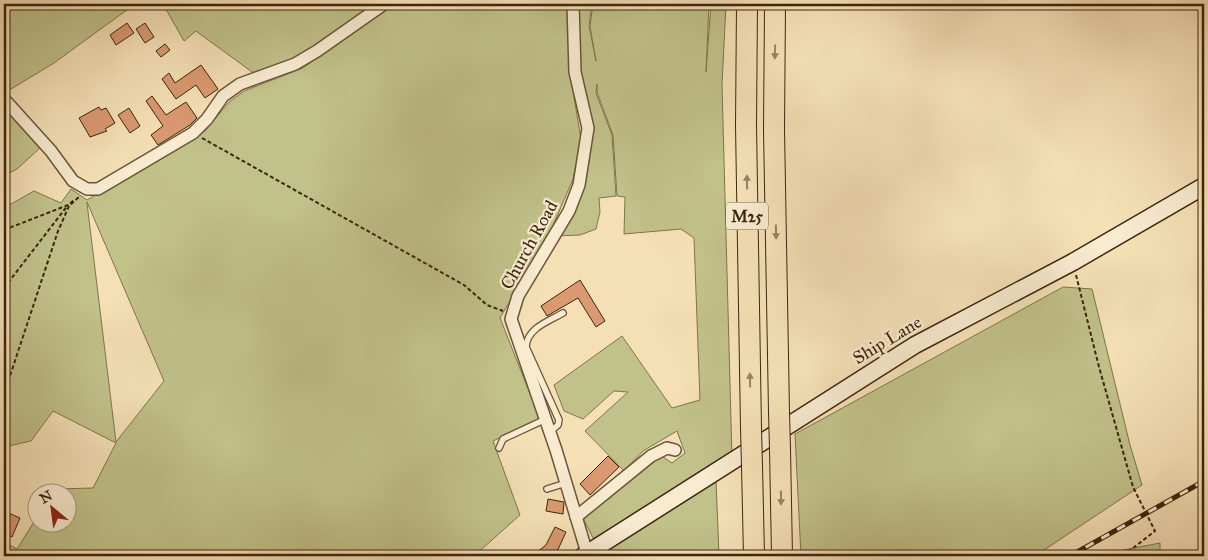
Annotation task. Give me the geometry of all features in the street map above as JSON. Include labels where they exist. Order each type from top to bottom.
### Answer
[{"type":"highway","name":"M25","points":[[747,4],[746,125],[754,556]]},
{"type":"highway","name":"M25","points":[[776,4],[774,129],[782,556]]},
{"type":"street","points":[[4,99],[73,180],[87,189],[98,189],[193,133],[207,119],[223,96],[240,84],[295,64],[317,51],[384,4]]},
{"type":"street","name":"Church Road","points":[[573,4],[575,72],[588,128],[579,185],[569,211],[518,296],[512,314],[514,328],[546,419],[576,517],[590,551]]},
{"type":"street","name":"Ship Lane","points":[[590,551],[916,345],[1073,262],[1204,186]]},
{"type":"street","points":[[576,517],[651,456],[667,448],[675,450]]},
{"type":"lane","points":[[550,432],[558,425],[559,420],[526,347],[526,340],[529,333],[563,312]]},
{"type":"lane","points":[[499,448],[503,439],[546,419]]},
{"type":"lane","points":[[547,489],[566,483]]},
{"type":"path","points":[[193,133],[464,285],[487,305],[512,314]]},
{"type":"path","points":[[4,288],[68,205],[87,189]]},
{"type":"path","points":[[4,394],[58,231],[69,206],[87,189]]},
{"type":"path","points":[[4,230],[68,205]]},
{"type":"path","points":[[1073,262],[1125,463],[1139,502],[1147,513],[1155,532],[1123,556]]},
{"type":"green space","points":[[4,4],[135,4],[54,63],[11,89],[4,85]]},
{"type":"green space","points":[[163,4],[383,4],[316,50],[262,74],[252,72],[196,31],[184,41]]},
{"type":"green space","points":[[392,4],[568,4],[569,67],[581,139],[573,179],[552,228],[500,318],[540,419],[493,441],[520,515],[474,556],[4,556],[4,542],[17,549],[28,531],[78,532],[78,488],[93,488],[116,443],[53,411],[31,441],[4,447],[4,208],[34,191],[61,203],[71,189],[87,200],[205,131],[229,102],[244,91],[303,68]],"holes":[[[87,202],[164,381],[116,442]]]},
{"type":"green space","points":[[574,4],[592,4],[589,26],[596,61],[590,26],[593,4],[709,4],[706,72],[711,4],[726,4],[722,85],[732,459],[603,536],[593,538],[582,516],[660,455],[672,463],[685,453],[677,431],[643,451],[624,471],[585,431],[628,392],[614,391],[583,419],[564,411],[554,385],[622,336],[672,408],[700,400],[694,238],[681,229],[624,234],[625,197],[617,196],[613,135],[597,92],[597,84],[596,93],[612,135],[616,196],[599,198],[600,212],[596,229],[580,235],[556,236],[588,143]]},
{"type":"green space","points":[[4,106],[40,148],[17,169],[4,176]]},
{"type":"green space","points":[[1063,287],[1092,289],[1130,445],[1142,485],[1035,556],[801,556],[795,434]]},
{"type":"green space","points":[[716,480],[719,556],[599,556]]},
{"type":"green space","points":[[1160,543],[1160,556],[1106,556],[1113,552]]},
{"type":"building","points":[[127,23],[134,33],[116,45],[110,35]]},
{"type":"building","points":[[145,23],[154,37],[145,43],[136,29]]},
{"type":"building","points":[[165,44],[170,50],[161,57],[156,51]]},
{"type":"building","points":[[201,65],[218,89],[205,98],[196,85],[176,99],[162,79],[169,73],[175,83]]},
{"type":"building","points":[[152,96],[166,115],[186,102],[197,118],[190,125],[158,145],[151,135],[163,126],[146,101]]},
{"type":"building","points":[[99,107],[101,110],[106,108],[115,123],[105,129],[107,131],[90,137],[79,118]]},
{"type":"building","points":[[129,108],[140,126],[130,133],[118,115]]},
{"type":"building","points":[[580,280],[605,321],[596,327],[578,298],[547,316],[541,306]]},
{"type":"building","points":[[608,456],[619,467],[590,495],[580,484]]},
{"type":"building","points":[[548,499],[564,502],[563,514],[546,511]]},
{"type":"building","points":[[4,511],[20,518],[12,537],[4,533]]},
{"type":"building","points":[[555,527],[566,532],[555,556],[532,556],[546,545]]},
{"type":"railway","points":[[1070,556],[1204,481]]}]
